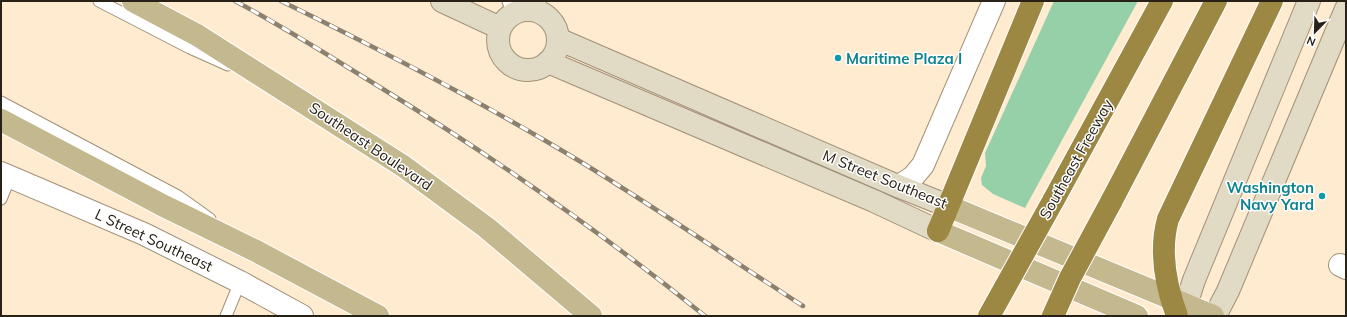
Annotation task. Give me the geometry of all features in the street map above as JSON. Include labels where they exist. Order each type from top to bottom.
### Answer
[{"type":"highway","points":[[938,231],[1033,1]]},
{"type":"highway","name":"Southeast Freeway","points":[[989,316],[1162,1]]},
{"type":"highway","points":[[1053,316],[1070,278],[1216,1]]},
{"type":"highway","points":[[1180,309],[1163,251],[1163,239],[1168,219],[1272,1]]},
{"type":"main road","name":"Southeast Boulevard","points":[[133,1],[197,35],[380,150],[460,207],[515,250],[591,316]]},
{"type":"main road","points":[[1,120],[162,205],[256,251],[378,316]]},
{"type":"main road","name":"M Street Southeast","points":[[948,206],[1180,309],[1214,316]]},
{"type":"main road","name":"M Street Southeast","points":[[938,231],[1137,316]]},
{"type":"street","points":[[442,1],[507,14],[528,10],[538,6],[552,22],[558,39],[555,51],[548,62],[540,67],[531,69],[513,66],[501,54],[498,45],[507,14]]},
{"type":"street","points":[[1180,309],[1194,280],[1309,1]]},
{"type":"street","points":[[899,186],[913,177],[923,165],[992,2]]},
{"type":"street","points":[[1214,316],[1228,291],[1346,9]]},
{"type":"street","name":"M Street Southeast","points":[[558,39],[948,206]]},
{"type":"street","name":"M Street Southeast","points":[[548,62],[874,201],[938,231]]},
{"type":"street","name":"L Street Southeast","points":[[6,175],[144,234],[240,282],[302,316]]},
{"type":"lane","points":[[99,1],[190,48],[285,91]]},
{"type":"lane","points":[[1,102],[178,196],[256,251]]},
{"type":"lane","points":[[1,199],[6,175]]},
{"type":"lane","points":[[226,316],[240,282]]},
{"type":"green space","points":[[1054,1],[1138,1],[1025,208],[993,194],[982,185],[981,178],[986,166],[985,153]]},
{"type":"railway","points":[[235,1],[343,64],[504,167],[626,254],[705,316]]},
{"type":"railway","points":[[281,1],[433,78],[544,140],[637,197],[803,306]]},
{"type":"place","name":"Maritime Plaza I","points":[[838,58]]},
{"type":"place","name":"Washington Navy Yard","points":[[1322,196]]}]
